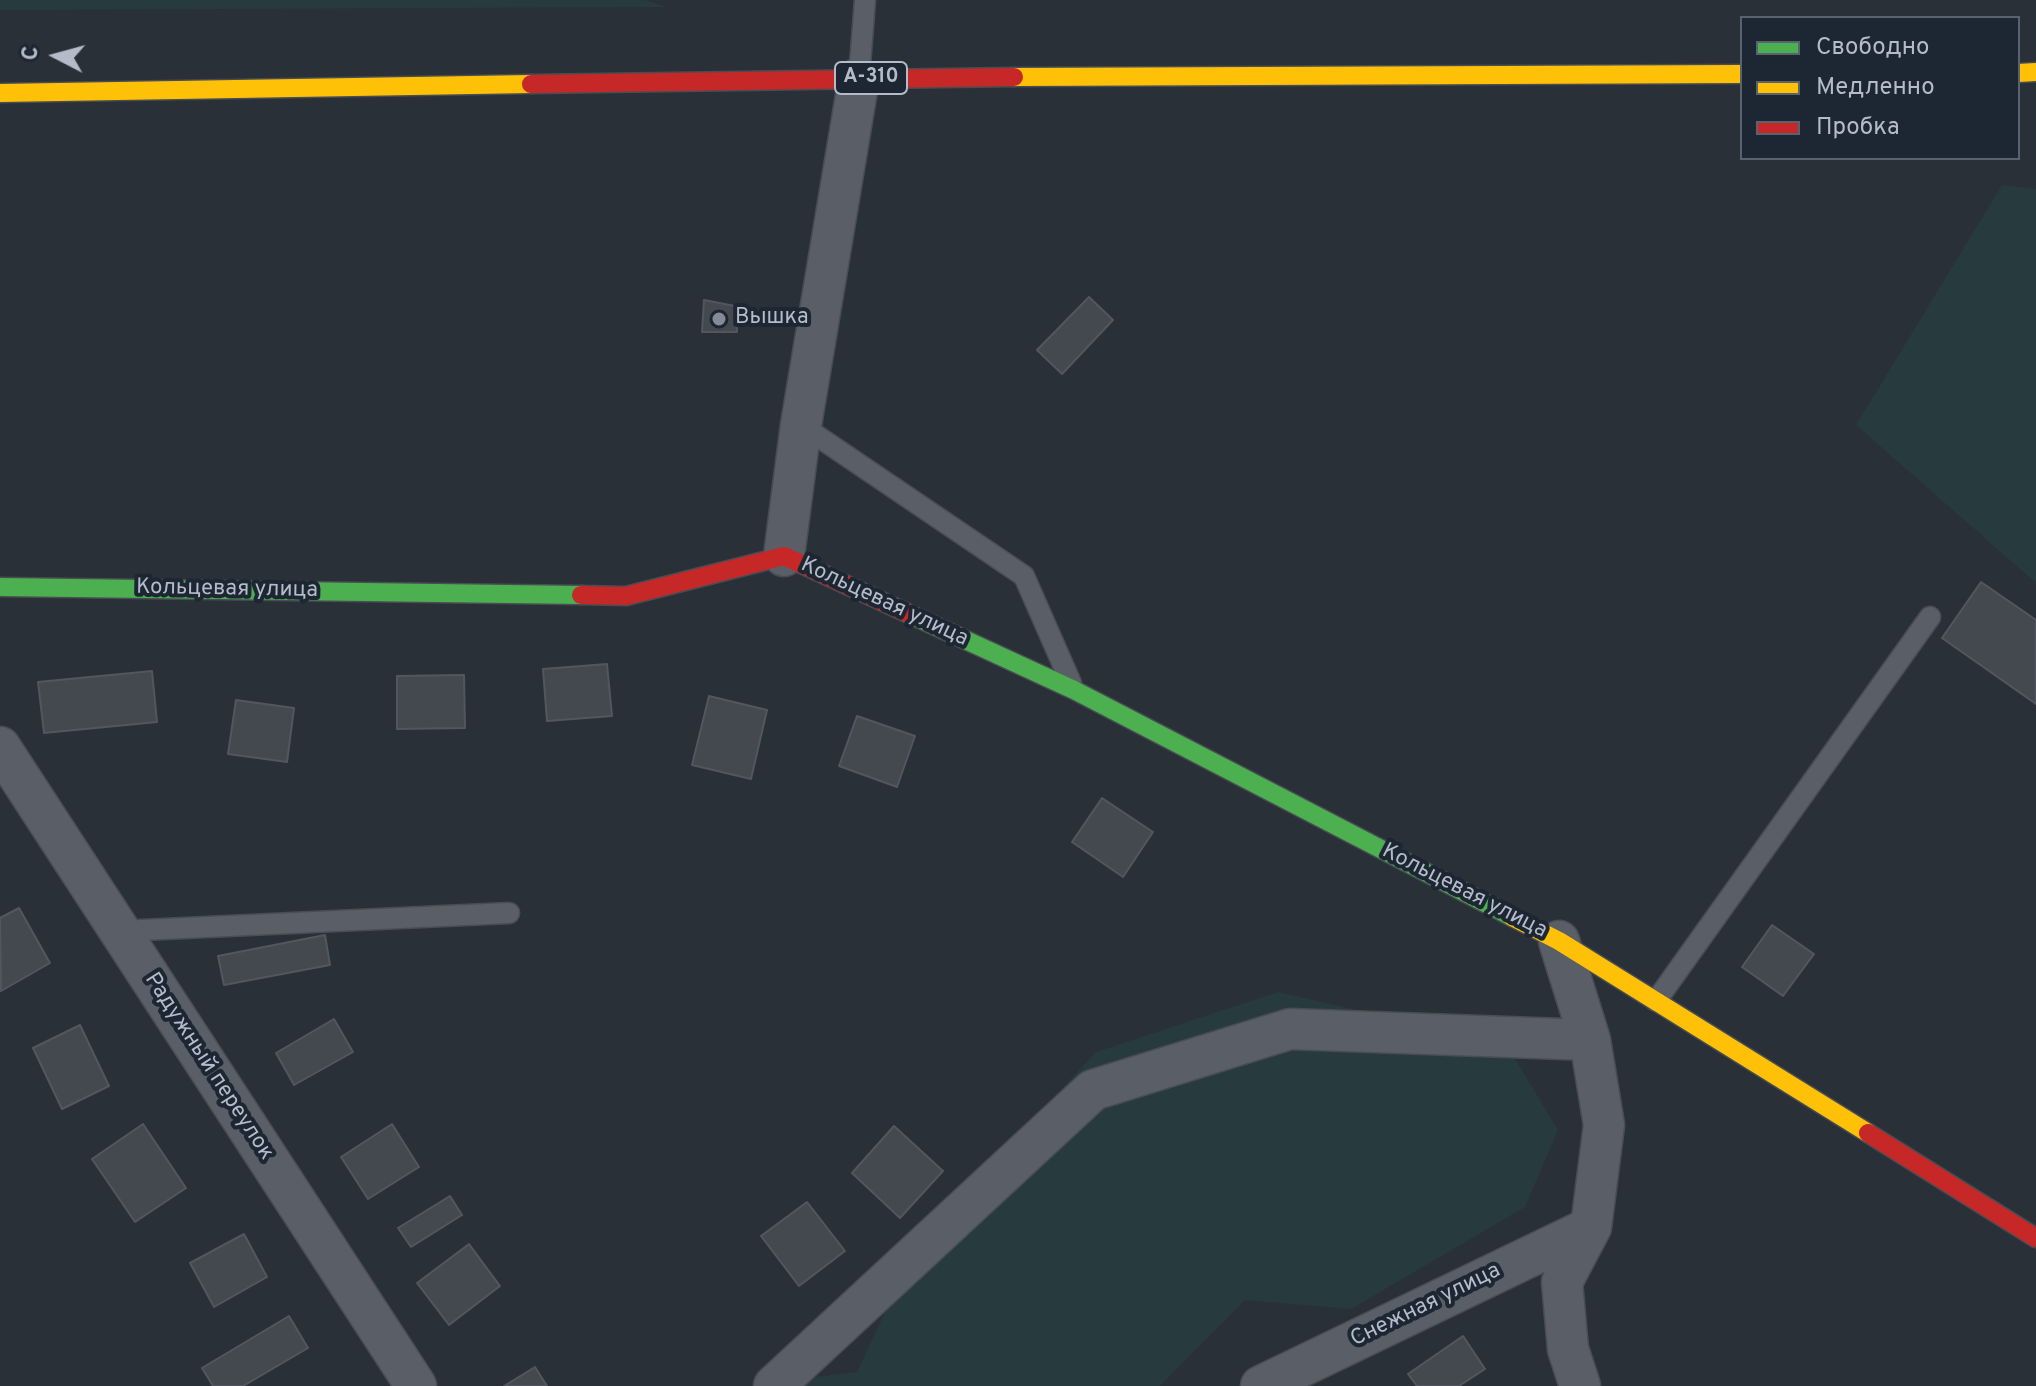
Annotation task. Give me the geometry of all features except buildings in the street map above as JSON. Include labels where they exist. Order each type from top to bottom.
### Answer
[{"type":"main road","name":"А-310","points":[[0,93],[859,78],[1740,74]]},
{"type":"main road","name":"Кольцевая улица","points":[[0,587],[626,596],[784,556],[1074,690],[1559,941],[2034,1232]]},
{"type":"street","points":[[784,556],[801,425],[859,78]]},
{"type":"street","name":"Радужный переулок","points":[[0,747],[416,1386]]},
{"type":"street","name":"Кольцевая улица","points":[[1559,941],[1590,1040],[1604,1125],[1591,1227],[1562,1282],[1568,1349],[1580,1386]]},
{"type":"street","points":[[774,1386],[1093,1090],[1290,1029],[1590,1040]]},
{"type":"street","name":"Снежная улица","points":[[1261,1386],[1591,1227]]},
{"type":"lane","points":[[859,78],[865,0]]},
{"type":"lane","points":[[801,425],[1024,576],[1074,690]]},
{"type":"lane","points":[[1656,1001],[1930,617]]},
{"type":"lane","points":[[120,931],[509,913]]},
{"type":"green space","points":[[0,0],[645,0],[667,7],[0,10]]},
{"type":"green space","points":[[2002,185],[2036,189],[2036,583],[1856,425]]},
{"type":"green space","points":[[1278,992],[1506,1044],[1558,1130],[1525,1207],[1351,1309],[1245,1300],[1160,1386],[759,1386],[762,1383],[857,1372],[916,1246],[1096,1052]]},
{"type":"traffic: fast","points":[[0,587],[581,595]]},
{"type":"traffic: fast","points":[[907,613],[1074,690],[1512,917]]},
{"type":"traffic: slow","points":[[2020,73],[2036,72]]},
{"type":"traffic: slow","points":[[1014,77],[1740,74]]},
{"type":"traffic: slow","points":[[0,93],[531,84]]},
{"type":"traffic: slow","points":[[1512,917],[1559,941],[1868,1133]]},
{"type":"traffic: jam","points":[[531,84],[1014,77]]},
{"type":"traffic: jam","points":[[581,595],[626,596],[784,556],[907,613]]},
{"type":"traffic: jam","points":[[1868,1133],[2036,1238]]},
{"type":"place","name":"Вышка","points":[[719,319]]}]
